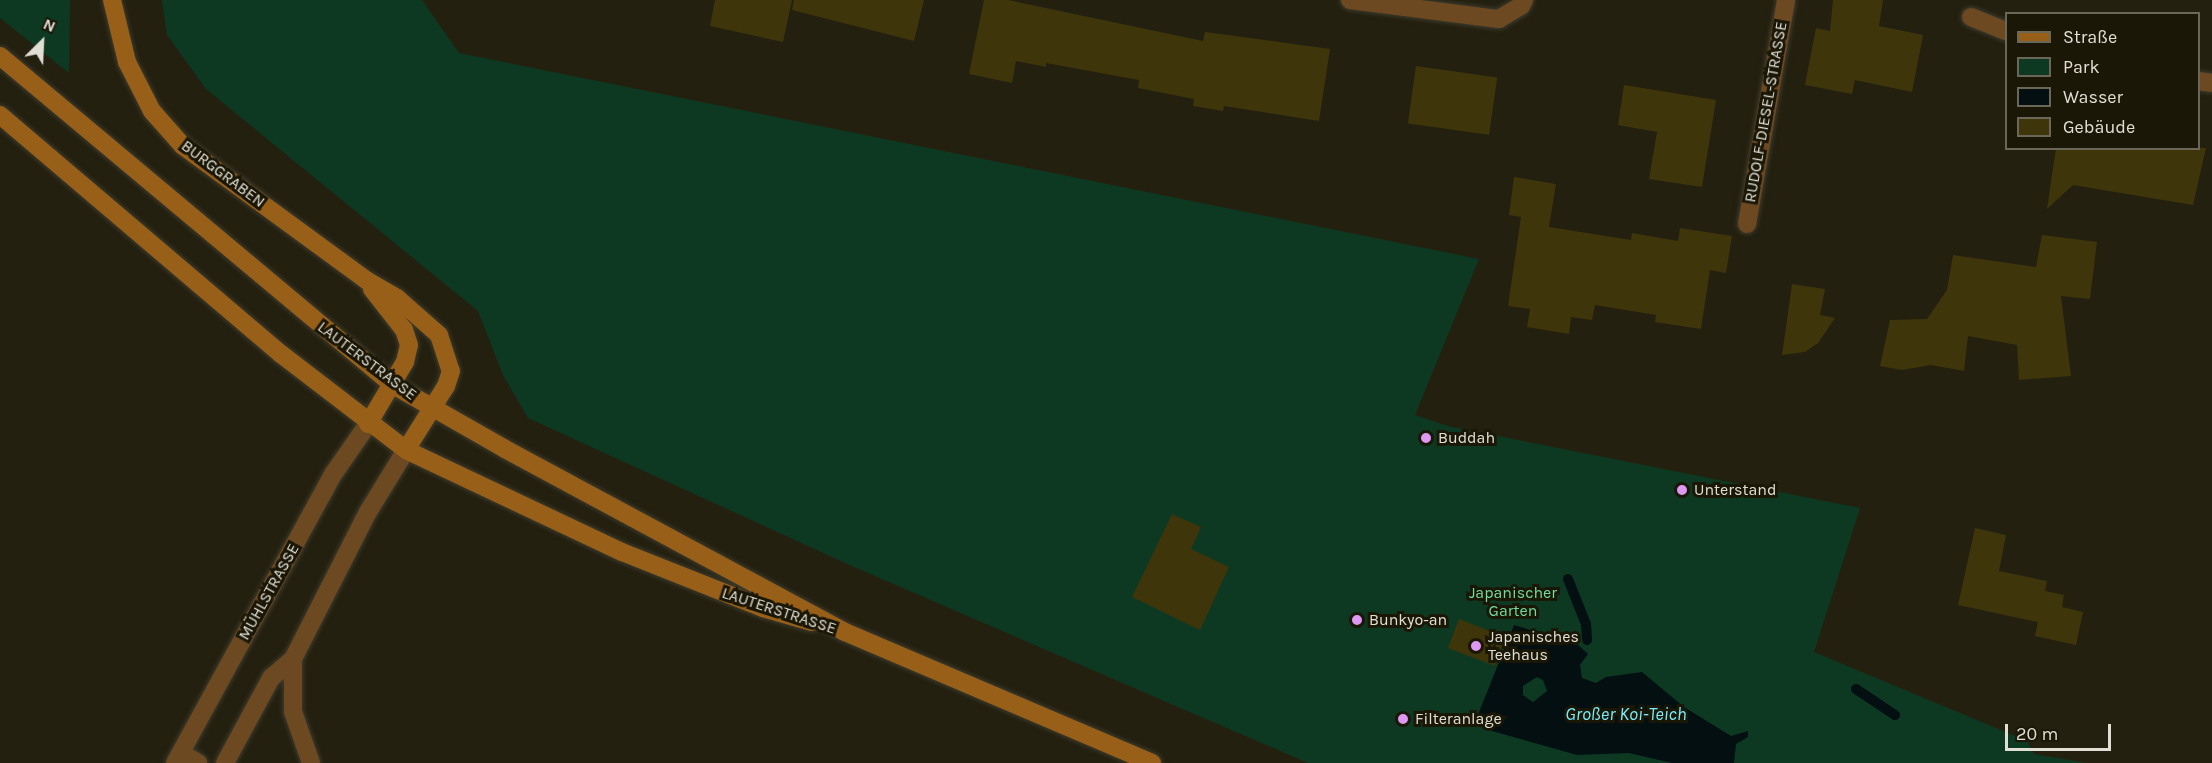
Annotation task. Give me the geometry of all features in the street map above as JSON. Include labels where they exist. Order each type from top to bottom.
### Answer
[{"type":"main road","name":"BURGGRABEN","points":[[112,0],[127,62],[152,111],[183,146],[366,280],[416,313],[439,335],[450,371],[447,386],[406,450]]},
{"type":"main road","name":"LAUTERSTRASSE","points":[[0,56],[298,310],[393,385],[845,632],[1152,763]]},
{"type":"main road","name":"LAUTERSTRASSE","points":[[0,115],[368,424],[406,450],[632,556],[763,608],[845,632]]},
{"type":"main road","name":"BURGGRABEN","points":[[366,280],[404,330],[409,345],[405,362],[393,385]]},
{"type":"main road","points":[[368,424],[393,385]]},
{"type":"street","points":[[1350,0],[1499,19],[1521,6],[1524,0]]},
{"type":"street","name":"RUDOLF-DIESEL-STRASSE","points":[[1747,224],[1786,0]]},
{"type":"street","points":[[1971,17],[2005,30]]},
{"type":"street","name":"MÜHLSTRASSE","points":[[178,758],[334,472],[368,424]]},
{"type":"street","points":[[225,763],[271,678],[293,659],[368,512],[406,450]]},
{"type":"street","points":[[293,659],[293,712],[311,763]]},
{"type":"street","points":[[178,758],[198,763]]},
{"type":"green space","points":[[0,0],[70,0],[69,73],[0,18]]},
{"type":"green space","name":"Japanischer Garten","points":[[162,0],[422,0],[459,53],[1479,259],[1415,415],[1448,426],[1860,508],[1814,652],[2027,741],[2034,754],[2087,763],[1308,763],[854,567],[528,418],[503,375],[478,311],[206,89],[167,35]]},
{"type":"water","name":"Großer Koi-Teich","points":[[1514,625],[1576,643],[1588,654],[1580,665],[1582,678],[1596,683],[1606,677],[1642,672],[1684,707],[1731,736],[1748,731],[1748,737],[1736,744],[1734,763],[1672,763],[1629,753],[1577,755],[1492,731],[1477,717]],"holes":[[[1537,677],[1543,680],[1547,691],[1533,702],[1523,695],[1523,686]]]},
{"type":"building","points":[[715,0],[792,0],[783,42],[710,26]]},
{"type":"building","points":[[794,0],[924,0],[914,41],[792,10]]},
{"type":"building","points":[[984,0],[1008,0],[1203,41],[1205,32],[1330,49],[1319,121],[1224,106],[1223,111],[1193,106],[1194,99],[1138,88],[1139,80],[1046,63],[1046,67],[1016,61],[1012,83],[969,74]]},
{"type":"building","points":[[1833,0],[1883,0],[1879,26],[1923,35],[1912,92],[1855,80],[1852,94],[1805,85],[1816,28],[1830,31]]},
{"type":"building","points":[[1416,66],[1497,77],[1489,135],[1408,123]]},
{"type":"building","points":[[1624,85],[1716,100],[1702,187],[1649,179],[1657,132],[1618,125]]},
{"type":"building","points":[[2200,148],[2206,148],[2193,205],[2073,185],[2047,209],[2056,150],[2200,150]]},
{"type":"building","points":[[1514,177],[1556,184],[1549,227],[1631,240],[1632,233],[1678,241],[1680,228],[1732,236],[1726,273],[1710,270],[1701,329],[1655,322],[1656,315],[1595,305],[1592,320],[1571,317],[1569,334],[1527,327],[1530,309],[1508,306],[1521,217],[1509,215]]},
{"type":"building","points":[[2042,235],[2097,242],[2090,299],[2061,296],[2071,376],[2019,380],[2017,345],[1968,336],[1964,371],[1931,365],[1902,370],[1880,366],[1890,320],[1927,319],[1947,290],[1953,255],[2036,267]]},
{"type":"building","points":[[1792,284],[1825,289],[1820,315],[1835,318],[1818,343],[1805,352],[1782,355]]},
{"type":"building","points":[[1172,514],[1201,527],[1191,549],[1229,567],[1200,630],[1132,597]]},
{"type":"building","points":[[1975,528],[2006,535],[1999,571],[2047,581],[2045,591],[2064,595],[2062,607],[2083,612],[2076,645],[2035,636],[2038,622],[1958,605]]},
{"type":"building","name":"Japanisches Teehaus","points":[[1459,619],[1506,637],[1495,666],[1448,648]]},
{"type":"waterway","points":[[1568,579],[1586,624],[1587,640]]},
{"type":"waterway","points":[[1856,689],[1895,715]]},
{"type":"place","name":"Buddah","points":[[1426,438]]},
{"type":"place","name":"Unterstand","points":[[1682,490]]},
{"type":"place","name":"Bunkyo-an","points":[[1357,620]]},
{"type":"place","name":"Japanisches Teehaus","points":[[1476,646]]},
{"type":"place","name":"Filteranlage","points":[[1403,719]]}]
